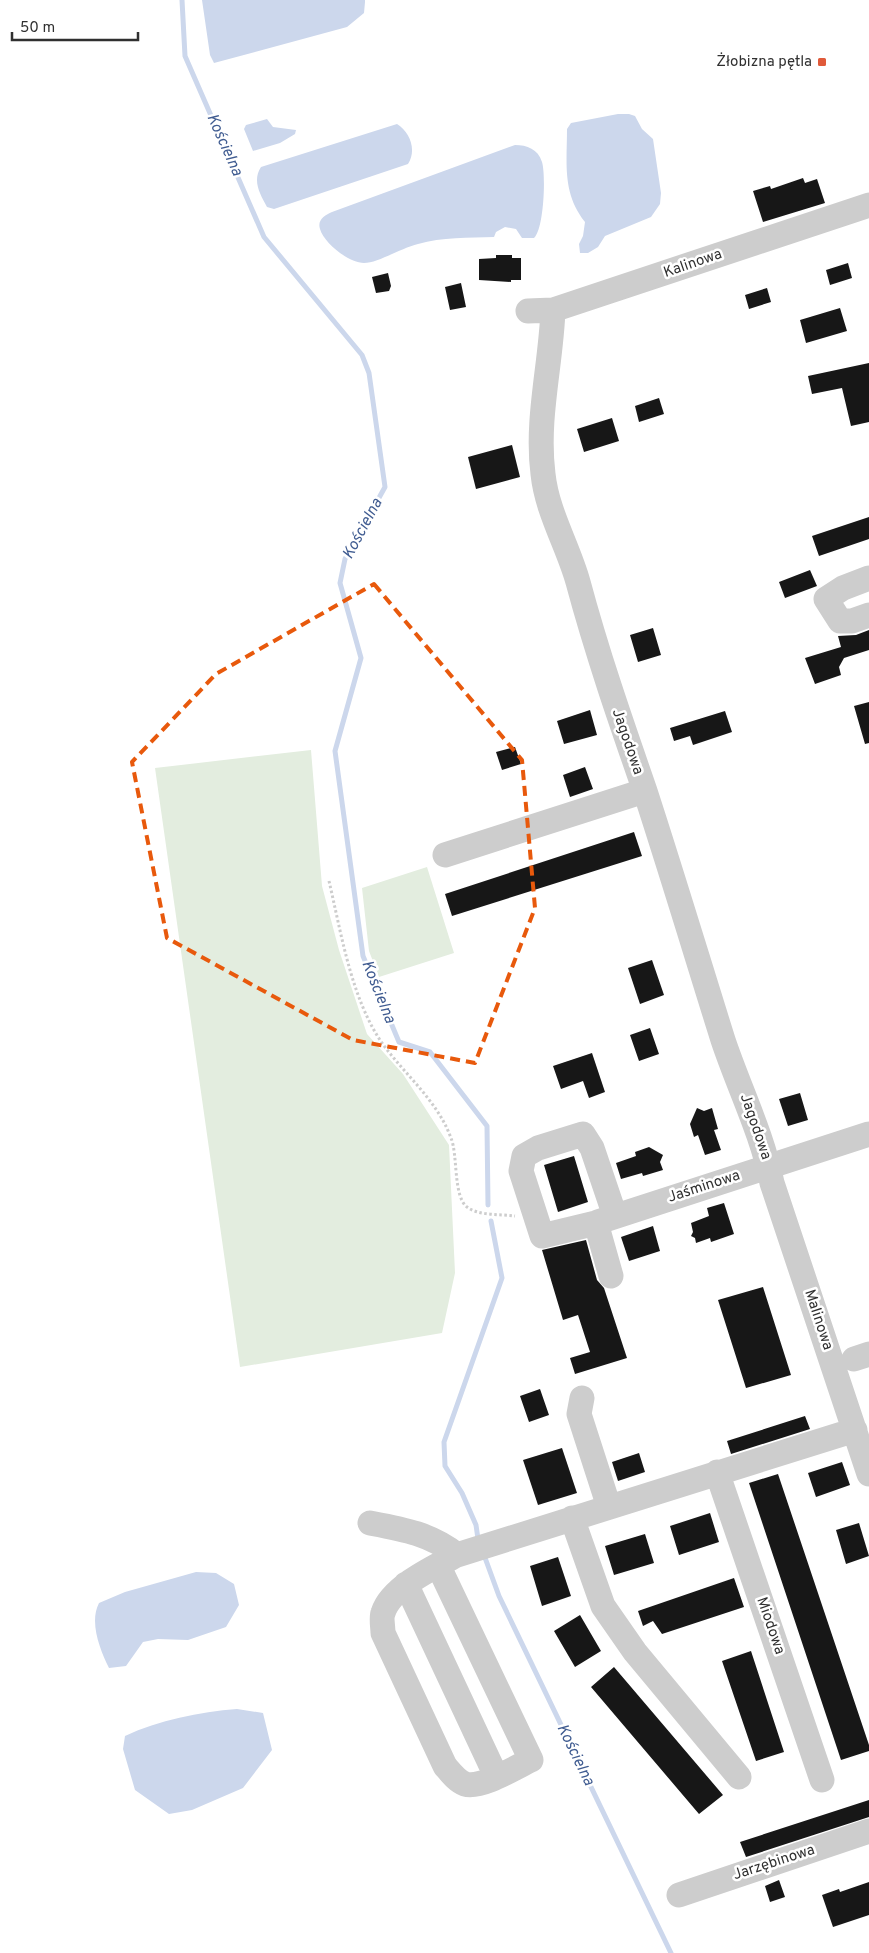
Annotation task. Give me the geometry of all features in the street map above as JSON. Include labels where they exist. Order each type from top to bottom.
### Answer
[{"type":"street","name":"Kalinowa","points":[[528,311],[552,310],[862,208]]},
{"type":"street","name":"Jagodowa","points":[[552,310],[552,341],[542,401],[542,472],[547,501],[571,557],[598,656],[644,791],[726,1050],[766,1150],[769,1166]]},
{"type":"street","points":[[869,578],[843,588],[826,599],[840,621],[852,622],[869,616]]},
{"type":"street","points":[[445,855],[644,791]]},
{"type":"street","points":[[537,1221],[521,1171],[524,1156],[538,1148],[583,1134],[592,1148],[605,1220],[611,1276]]},
{"type":"street","name":"Jaśminowa","points":[[537,1221],[542,1236],[605,1220],[869,1134]]},
{"type":"street","name":"Malinowa","points":[[769,1166],[772,1183],[869,1474]]},
{"type":"street","points":[[582,1398],[579,1414],[610,1507]]},
{"type":"street","points":[[370,1523],[415,1531],[444,1544],[447,1560],[531,1760],[482,1783],[466,1784],[457,1779],[445,1766],[383,1633],[382,1613],[397,1591],[447,1560],[572,1518],[855,1430]]},
{"type":"street","name":"Miodowa","points":[[717,1472],[822,1780]]},
{"type":"street","points":[[572,1518],[603,1606],[640,1658],[739,1777]]},
{"type":"street","points":[[406,1584],[496,1776]]},
{"type":"street","name":"Jarzębinowa","points":[[679,1895],[869,1831]]},
{"type":"path","points":[[329,880],[345,949],[371,1024],[383,1043],[434,1106],[451,1137],[456,1153],[460,1196],[465,1206],[476,1212],[537,1221]]},
{"type":"highlighted area","points":[[374,584],[522,760],[535,908],[475,1063],[353,1040],[167,938],[132,762],[216,674]]},
{"type":"green space","points":[[311,750],[322,886],[339,950],[367,1034],[403,1074],[449,1145],[455,1273],[442,1333],[240,1367],[155,768]]},
{"type":"green space","points":[[427,867],[454,953],[379,977],[369,951],[362,888]]},
{"type":"water","points":[[202,0],[365,0],[365,2],[364,13],[347,27],[214,63],[210,55]]},
{"type":"water","points":[[618,114],[635,116],[642,129],[653,139],[661,193],[660,204],[651,217],[605,236],[598,247],[588,253],[580,253],[579,244],[583,236],[585,222],[572,200],[569,189],[567,178],[567,129],[571,123]]},
{"type":"water","points":[[267,119],[273,127],[296,130],[295,134],[280,143],[253,151],[244,129],[246,125]]},
{"type":"water","points":[[397,124],[409,136],[411,142],[412,153],[408,164],[274,209],[267,207],[257,182],[258,172],[261,167]]},
{"type":"water","points":[[515,145],[532,149],[538,154],[542,162],[544,178],[542,213],[534,238],[522,238],[516,229],[505,227],[496,232],[494,237],[436,240],[411,246],[376,261],[364,263],[351,260],[345,256],[332,246],[322,234],[319,226],[320,223],[322,218],[329,213]]},
{"type":"water","points":[[196,1572],[216,1573],[234,1584],[239,1605],[226,1627],[188,1640],[158,1639],[143,1642],[126,1666],[109,1668],[99,1645],[95,1627],[96,1611],[99,1603],[125,1592]]},
{"type":"water","points":[[237,1709],[263,1713],[272,1750],[243,1788],[192,1810],[169,1814],[135,1790],[123,1749],[125,1736],[152,1725],[180,1718],[208,1712]]},
{"type":"building","points":[[803,178],[805,183],[817,179],[825,203],[763,222],[753,191],[770,186],[771,189]]},
{"type":"building","points":[[496,255],[512,255],[512,258],[521,258],[521,280],[511,280],[511,282],[479,280],[479,259],[496,258]]},
{"type":"building","points":[[848,263],[852,278],[830,285],[826,270]]},
{"type":"building","points":[[388,273],[391,286],[389,291],[376,293],[372,277]]},
{"type":"building","points":[[461,283],[466,307],[450,310],[445,287]]},
{"type":"building","points":[[767,288],[771,302],[749,309],[745,295]]},
{"type":"building","points":[[840,308],[847,331],[806,343],[800,320]]},
{"type":"building","points":[[869,363],[869,422],[851,426],[842,388],[812,394],[808,376]]},
{"type":"building","points":[[659,398],[664,414],[639,422],[635,406]]},
{"type":"building","points":[[612,418],[619,441],[584,452],[577,429]]},
{"type":"building","points":[[512,445],[520,477],[476,489],[468,457]]},
{"type":"building","points":[[869,517],[869,539],[819,556],[812,536]]},
{"type":"building","points":[[810,570],[817,586],[785,598],[779,582]]},
{"type":"building","points":[[653,628],[661,655],[638,662],[630,635]]},
{"type":"building","points":[[869,630],[869,650],[844,658],[839,667],[841,675],[815,684],[805,658],[841,647],[838,636],[856,635]]},
{"type":"building","points":[[869,702],[869,743],[865,744],[854,706]]},
{"type":"building","points":[[590,710],[597,735],[564,744],[557,721]]},
{"type":"building","points":[[725,711],[732,732],[693,745],[690,736],[674,741],[670,728]]},
{"type":"building","points":[[515,747],[521,764],[502,770],[496,752]]},
{"type":"building","points":[[585,767],[593,789],[570,797],[563,775]]},
{"type":"building","points":[[634,832],[642,856],[452,916],[445,894]]},
{"type":"building","points":[[652,960],[664,995],[640,1004],[628,968]]},
{"type":"building","points":[[650,1028],[659,1054],[639,1061],[630,1035]]},
{"type":"building","points":[[592,1053],[605,1092],[589,1098],[583,1081],[561,1089],[553,1066]]},
{"type":"building","points":[[800,1093],[808,1120],[788,1126],[779,1099]]},
{"type":"building","points":[[697,1108],[704,1111],[712,1108],[718,1129],[714,1130],[721,1150],[705,1155],[698,1135],[694,1137],[690,1124]]},
{"type":"building","points":[[649,1147],[663,1155],[660,1162],[663,1170],[643,1176],[642,1173],[621,1179],[616,1163],[636,1156],[635,1152]]},
{"type":"building","points":[[574,1156],[588,1202],[558,1212],[544,1165]]},
{"type":"building","points":[[724,1203],[734,1234],[711,1242],[710,1238],[696,1243],[695,1238],[691,1236],[693,1232],[691,1223],[709,1216],[707,1208]]},
{"type":"building","points":[[653,1226],[660,1251],[629,1261],[621,1237]]},
{"type":"building","points":[[586,1240],[597,1280],[604,1288],[627,1358],[575,1374],[570,1358],[590,1352],[578,1315],[563,1320],[542,1250]]},
{"type":"building","points":[[763,1287],[791,1375],[746,1388],[718,1300]]},
{"type":"building","points":[[540,1389],[549,1415],[529,1422],[520,1396]]},
{"type":"building","points":[[805,1416],[810,1429],[731,1454],[727,1441]]},
{"type":"building","points":[[562,1448],[577,1493],[538,1505],[523,1460]]},
{"type":"building","points":[[639,1453],[645,1472],[618,1481],[612,1462]]},
{"type":"building","points":[[842,1462],[850,1485],[816,1497],[808,1473]]},
{"type":"building","points":[[778,1474],[869,1745],[869,1751],[841,1760],[749,1483]]},
{"type":"building","points":[[710,1513],[719,1542],[679,1555],[670,1526]]},
{"type":"building","points":[[859,1523],[869,1556],[846,1564],[836,1530]]},
{"type":"building","points":[[645,1534],[654,1563],[614,1575],[605,1546]]},
{"type":"building","points":[[558,1557],[571,1596],[542,1606],[530,1566]]},
{"type":"building","points":[[734,1578],[744,1607],[662,1634],[653,1621],[643,1626],[638,1611]]},
{"type":"building","points":[[580,1615],[601,1651],[575,1667],[554,1631]]},
{"type":"building","points":[[751,1651],[784,1752],[756,1761],[722,1661]]},
{"type":"building","points":[[614,1667],[723,1795],[699,1814],[591,1687]]},
{"type":"building","points":[[869,1800],[869,1817],[746,1857],[740,1842]]},
{"type":"building","points":[[779,1880],[785,1897],[770,1902],[765,1886]]},
{"type":"building","points":[[869,1882],[869,1915],[833,1927],[822,1895],[839,1889],[840,1892]]},
{"type":"waterway","name":"Kościelna","points":[[182,0],[185,56],[264,237],[362,355],[369,373],[385,487],[345,559],[340,583],[361,658],[335,751],[363,956],[399,1042],[430,1052],[487,1126],[488,1205]]},
{"type":"waterway","name":"Kościelna","points":[[478,1539],[476,1525],[462,1493],[445,1466],[444,1442],[502,1278],[491,1221]]},
{"type":"waterway","name":"Kościelna","points":[[484,1555],[499,1596],[671,1953]]},
{"type":"place","name":"Żłobizna pętla","points":[[822,62]]}]
